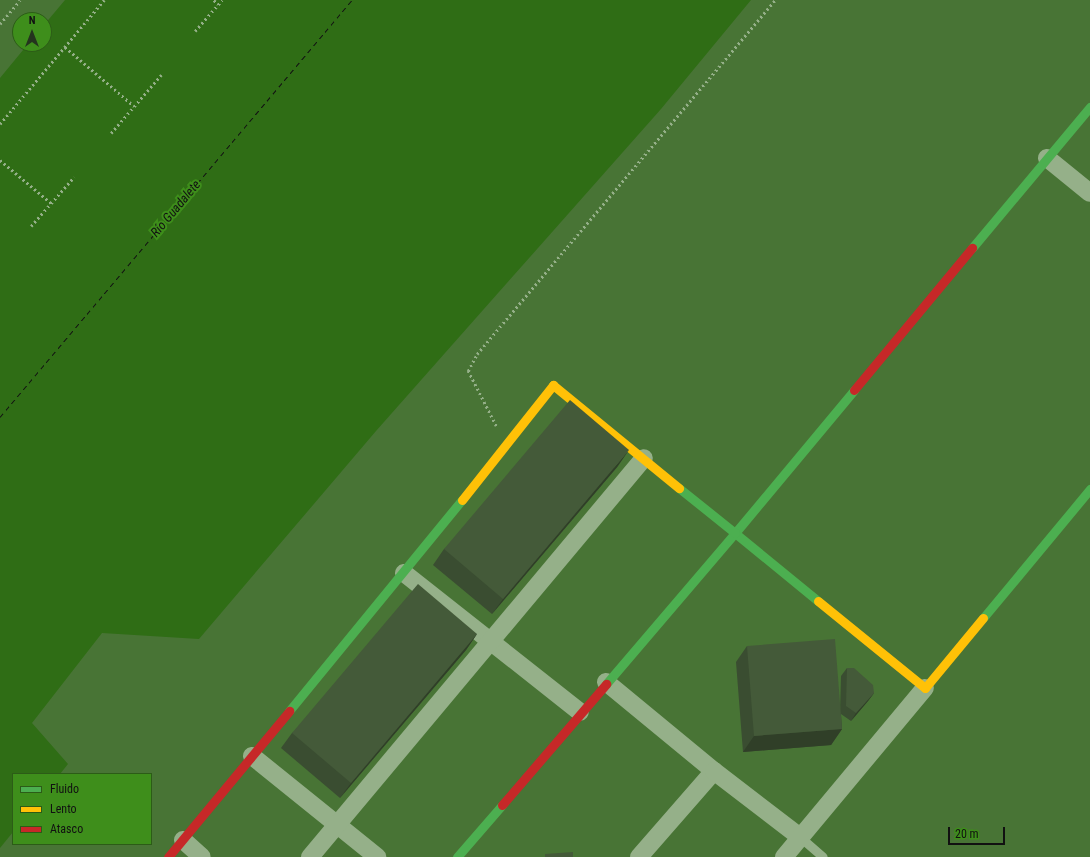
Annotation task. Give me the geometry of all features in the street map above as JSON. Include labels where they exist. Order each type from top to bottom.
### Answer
[{"type":"street","points":[[457,857],[735,533],[1090,107]]},
{"type":"street","points":[[1047,158],[1090,193]]},
{"type":"street","points":[[168,857],[404,573],[553,385],[925,688]]},
{"type":"street","points":[[310,857],[644,458]]},
{"type":"street","points":[[784,857],[1090,488]]},
{"type":"street","points":[[404,573],[580,712]]},
{"type":"street","points":[[606,682],[714,771],[800,837]]},
{"type":"street","points":[[252,756],[377,857]]},
{"type":"street","points":[[639,857],[714,771]]},
{"type":"street","points":[[183,840],[202,857]]},
{"type":"lane","points":[[800,837],[823,857]]},
{"type":"path","points":[[0,24],[20,0]]},
{"type":"path","points":[[0,124],[104,0]]},
{"type":"path","points":[[214,0],[218,4]]},
{"type":"path","points":[[195,31],[222,0]]},
{"type":"path","points":[[505,446],[468,371],[478,354],[775,0]]},
{"type":"path","points":[[65,47],[134,106]]},
{"type":"path","points":[[111,133],[161,75]]},
{"type":"path","points":[[0,160],[51,203]]},
{"type":"path","points":[[31,226],[74,177]]},
{"type":"water","name":"Río Guadalete","points":[[65,0],[751,0],[661,109],[376,431],[199,639],[102,633],[32,723],[68,764],[61,773],[12,773],[12,833],[0,848],[0,78],[21,52],[52,52],[52,15]]},
{"type":"building","points":[[570,400],[629,450],[503,599],[444,549]]},
{"type":"building","points":[[418,584],[477,634],[351,783],[292,733]]},
{"type":"building","points":[[835,639],[842,729],[754,736],[747,646]]},
{"type":"building","points":[[847,668],[854,668],[873,685],[874,693],[856,713],[846,706]]},
{"type":"building","points":[[573,852],[573,857],[545,857],[545,854]]},
{"type":"ferry route","points":[[0,417],[352,0]]},
{"type":"traffic: fast","points":[[972,248],[1090,107]]},
{"type":"traffic: fast","points":[[818,601],[735,533],[854,390]]},
{"type":"traffic: fast","points":[[606,684],[735,533],[679,488]]},
{"type":"traffic: fast","points":[[983,618],[1090,489]]},
{"type":"traffic: fast","points":[[289,711],[462,500]]},
{"type":"traffic: fast","points":[[457,857],[502,805]]},
{"type":"traffic: slow","points":[[462,500],[553,385],[679,488]]},
{"type":"traffic: slow","points":[[818,601],[925,688],[983,618]]},
{"type":"traffic: jam","points":[[854,390],[972,248]]},
{"type":"traffic: jam","points":[[502,805],[606,684]]},
{"type":"traffic: jam","points":[[168,857],[289,711]]}]
